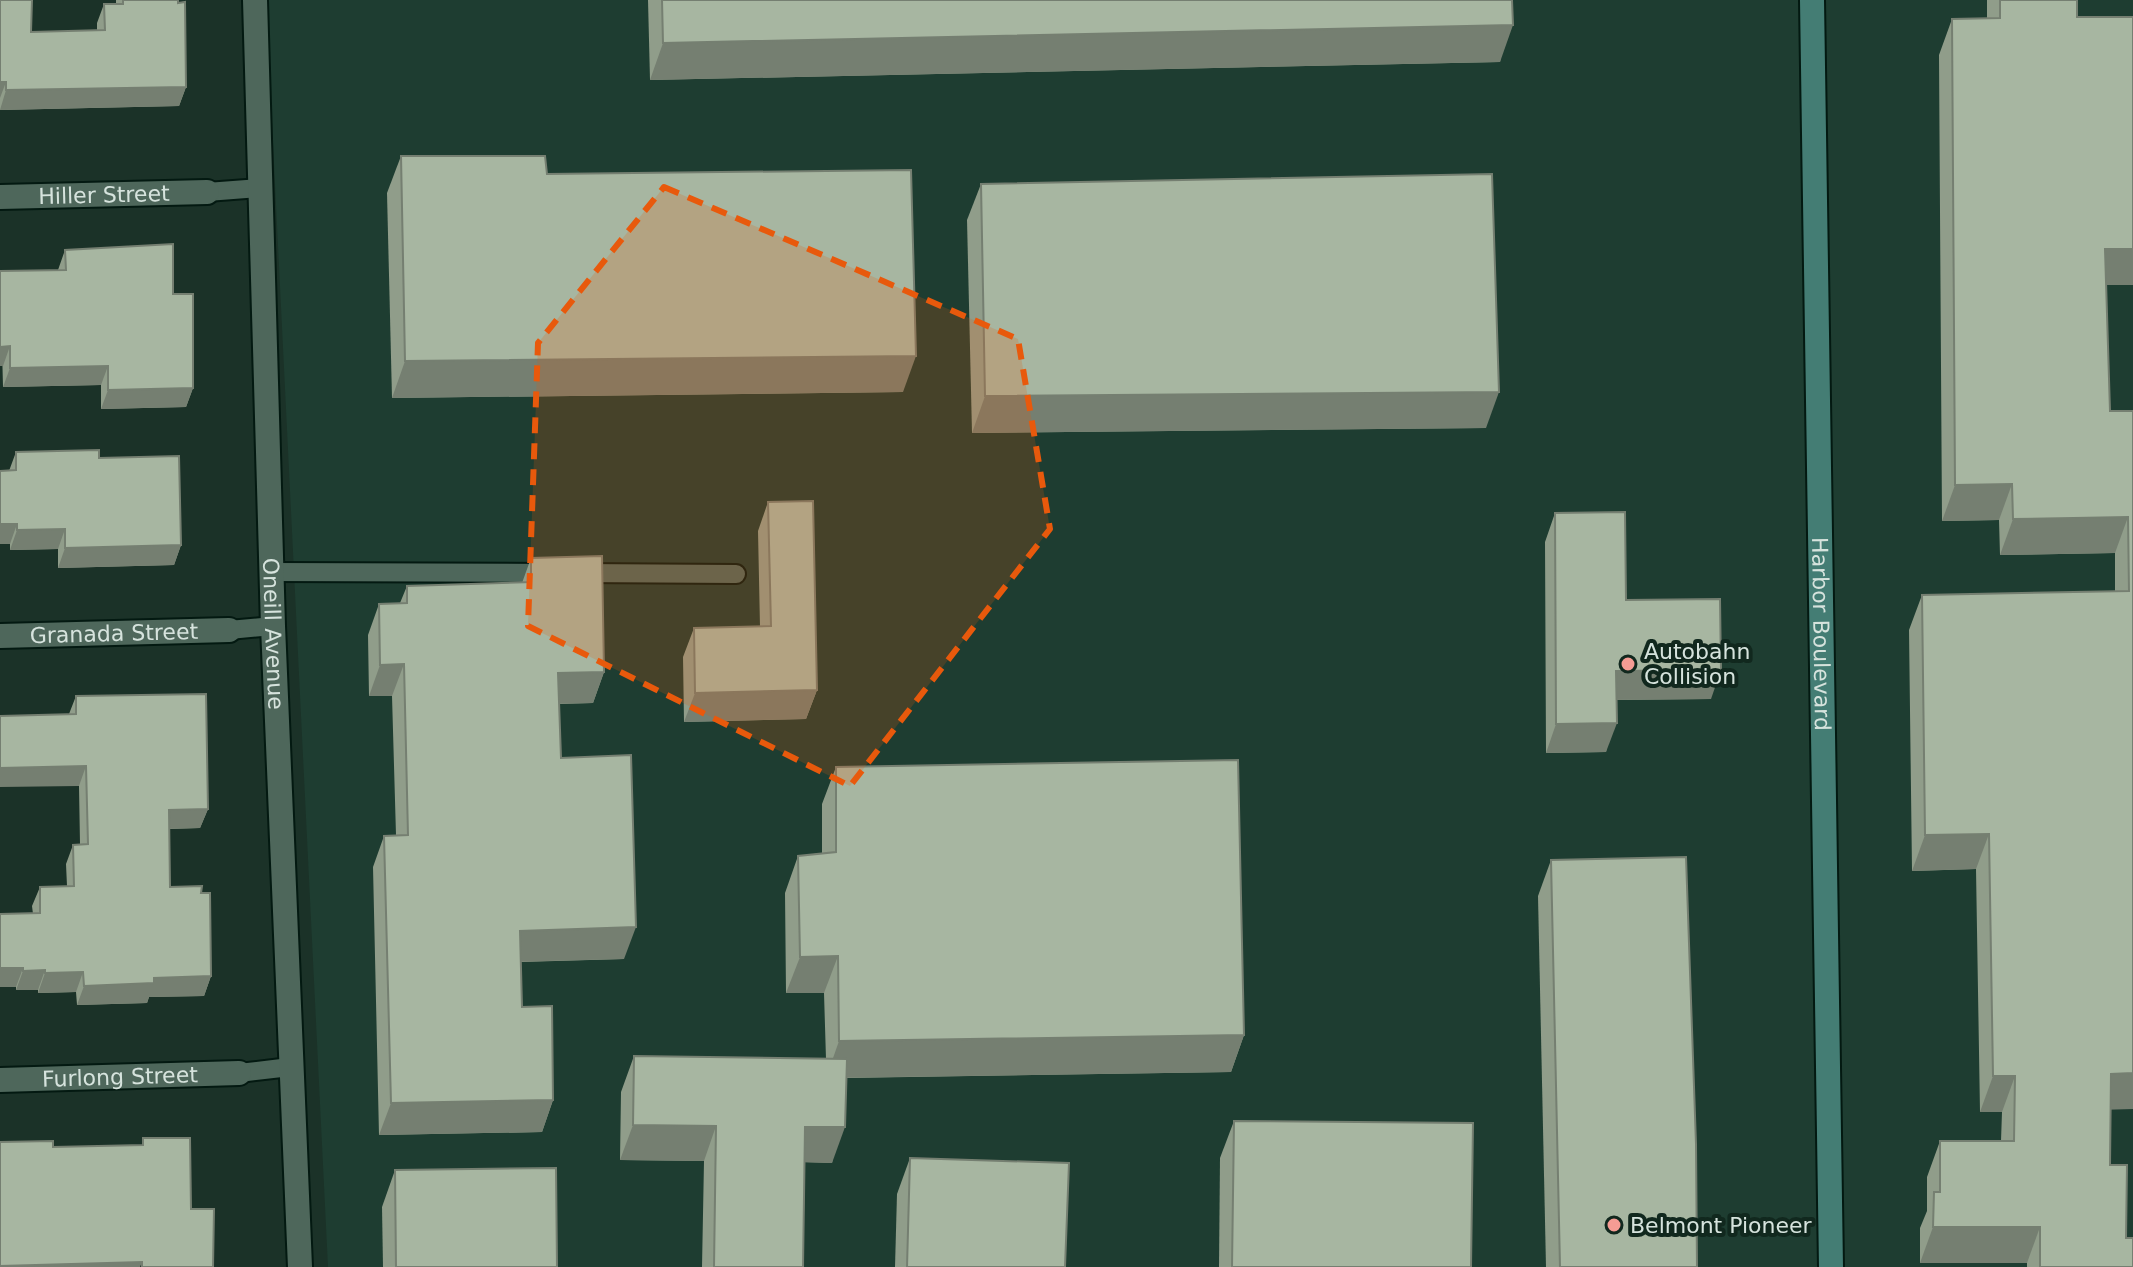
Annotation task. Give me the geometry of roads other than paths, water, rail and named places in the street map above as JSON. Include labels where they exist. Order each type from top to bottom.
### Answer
[{"type":"main road","name":"Harbor Boulevard","points":[[1812,0],[1831,1267]]},
{"type":"street","name":"Oneill Avenue","points":[[255,0],[273,626],[300,1267]]},
{"type":"street","name":"Hiller Street","points":[[0,197],[207,192]]},
{"type":"street","name":"Granada Street","points":[[0,636],[229,630]]},
{"type":"street","name":"Furlong Street","points":[[0,1080],[239,1073]]},
{"type":"lane","points":[[207,192],[260,188]]},
{"type":"lane","points":[[272,572],[736,574]]},
{"type":"lane","points":[[229,630],[273,626]]},
{"type":"lane","points":[[239,1073],[290,1067]]},
{"type":"place","name":"Autobahn Collision","points":[[1628,664]]},
{"type":"place","name":"Belmont Pioneer","points":[[1614,1225]]}]
